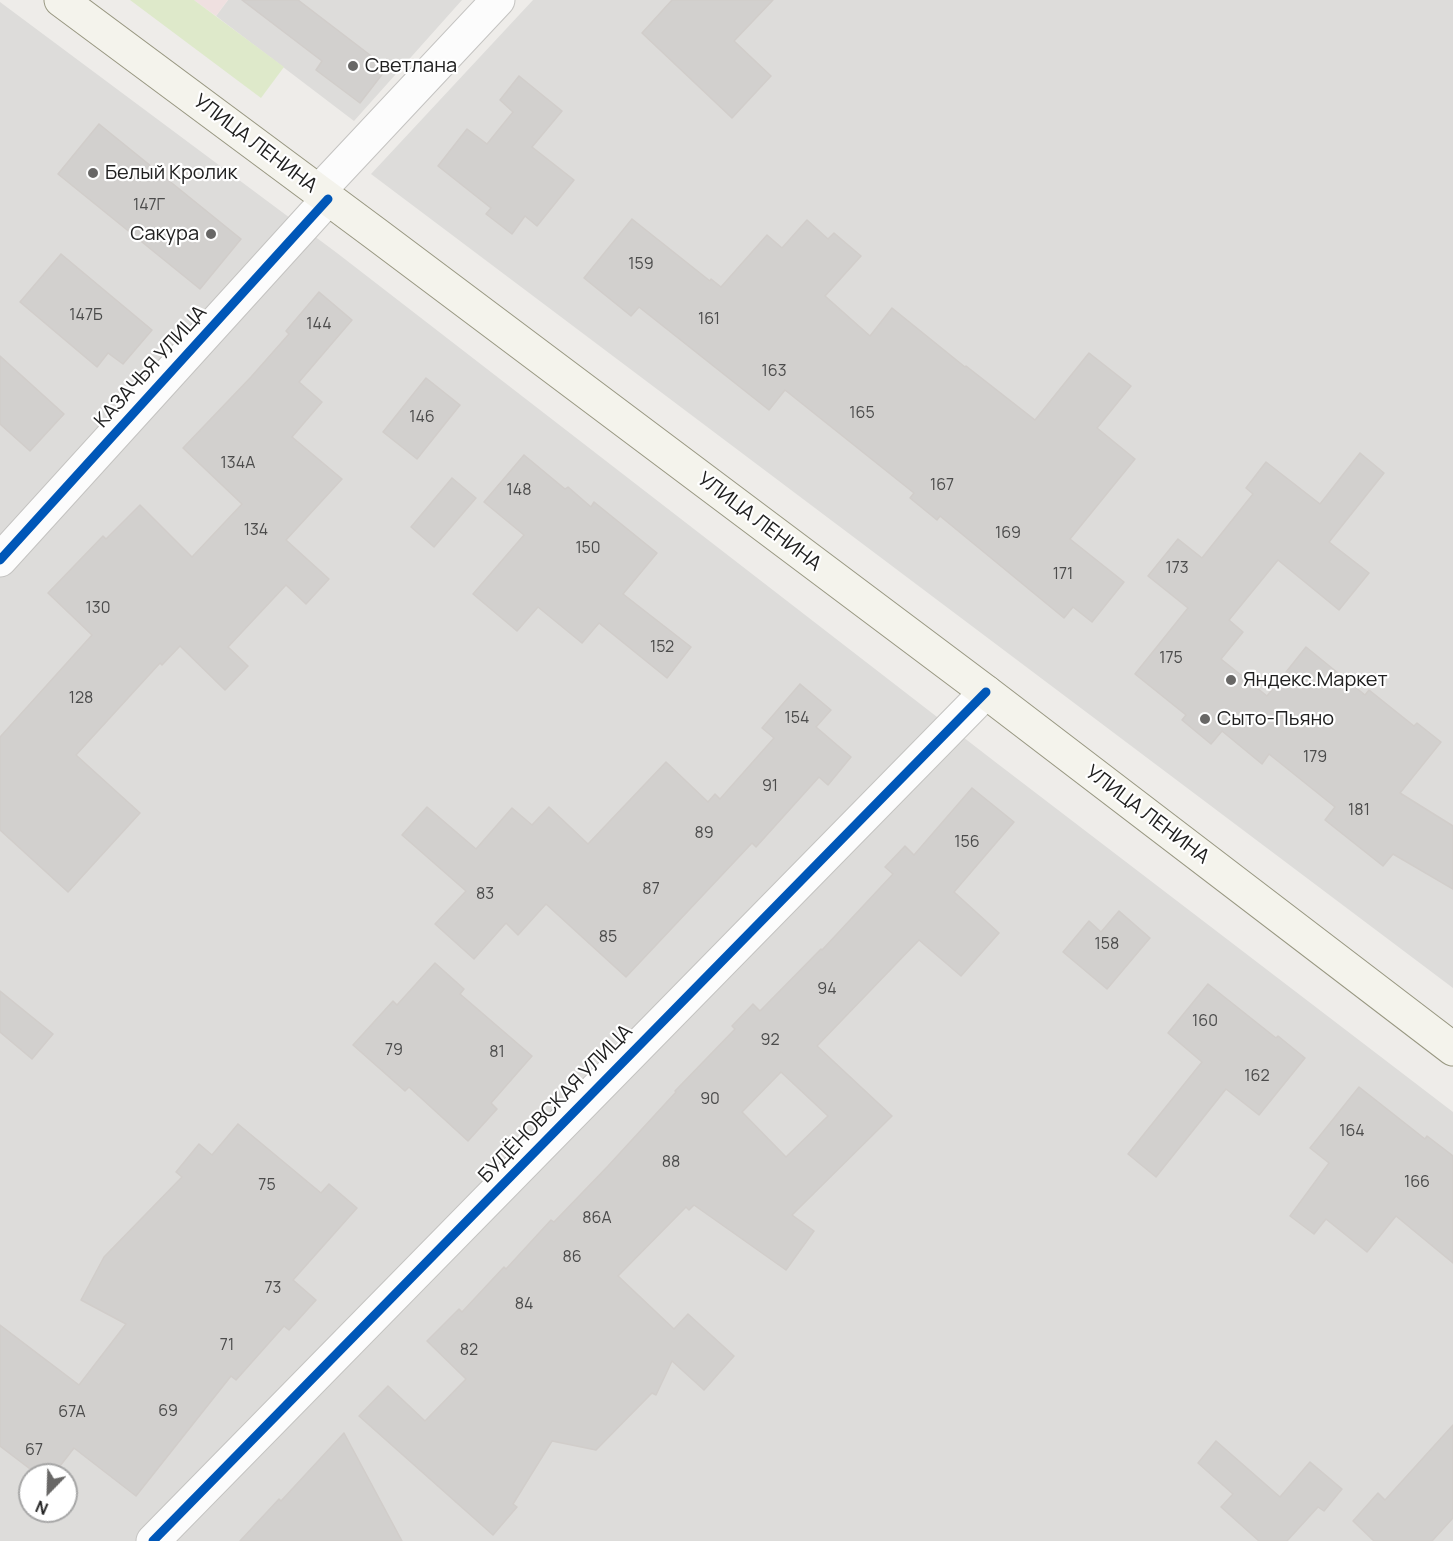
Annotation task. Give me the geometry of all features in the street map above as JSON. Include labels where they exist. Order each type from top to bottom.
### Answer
[{"type":"main road","name":"УЛИЦА ЛЕНИНА","points":[[61,0],[986,692],[1453,1049]]},
{"type":"street","name":"КАЗАЧЬЯ УЛИЦА","points":[[0,560],[498,0]]},
{"type":"street","name":"БУДЁНОВСКАЯ УЛИЦА","points":[[153,1541],[986,692]]},
{"type":"shaded area","points":[[194,0],[228,0],[216,16]]},
{"type":"shaded area","points":[[228,0],[462,0],[354,121],[216,16]]},
{"type":"shaded area","points":[[533,0],[1453,0],[1453,988],[371,174]]},
{"type":"shaded area","points":[[0,2],[337,253],[994,761],[1453,1112],[1453,1541],[0,1541]]},
{"type":"green space","points":[[130,0],[194,0],[284,67],[261,98]]},
{"type":"building","points":[[242,0],[298,0],[387,68],[360,103],[316,70],[322,61]]},
{"type":"building","points":[[672,0],[773,0],[734,41],[771,76],[732,118],[642,33]]},
{"type":"building","points":[[519,76],[562,111],[532,147],[574,180],[537,226],[525,216],[512,234],[486,214],[491,208],[438,166],[467,129],[487,144],[513,112],[500,100]]},
{"type":"building","points":[[99,124],[241,239],[200,289],[58,174]]},
{"type":"building","points":[[632,219],[710,281],[711,279],[721,287],[767,235],[782,248],[807,220],[828,239],[834,233],[861,256],[825,296],[870,336],[892,308],[1035,420],[1089,353],[1131,386],[1097,428],[1135,459],[1070,539],[1124,582],[1092,622],[1073,607],[1064,618],[940,516],[937,520],[910,498],[914,493],[785,390],[769,410],[639,307],[631,316],[584,278]]},
{"type":"building","points":[[61,254],[152,330],[123,364],[108,353],[97,367],[20,302]]},
{"type":"building","points":[[319,292],[352,320],[299,382],[322,402],[292,437],[342,479],[286,540],[329,579],[306,604],[286,585],[228,647],[248,666],[225,690],[180,646],[162,665],[160,663],[76,755],[140,813],[68,892],[0,830],[0,737],[92,635],[48,593],[103,536],[106,539],[140,505],[192,557],[242,504],[183,448],[289,334],[286,331]]},
{"type":"building","points":[[0,356],[64,414],[30,451],[0,424]]},
{"type":"building","points":[[426,378],[460,405],[417,459],[383,432]]},
{"type":"building","points":[[1360,453],[1384,473],[1329,542],[1369,573],[1339,610],[1278,560],[1229,620],[1243,632],[1221,659],[1267,696],[1306,647],[1365,695],[1369,690],[1414,726],[1417,723],[1441,742],[1400,793],[1453,826],[1453,889],[1393,854],[1383,866],[1325,820],[1335,807],[1269,754],[1262,764],[1222,731],[1211,744],[1182,720],[1186,715],[1135,674],[1188,608],[1148,576],[1178,539],[1202,558],[1253,494],[1246,488],[1266,462],[1320,504]]},
{"type":"building","points":[[524,455],[591,507],[594,502],[657,553],[623,594],[691,647],[667,678],[599,623],[582,643],[538,607],[517,631],[473,594],[524,535],[484,502]]},
{"type":"building","points":[[452,478],[476,498],[434,547],[411,527]]},
{"type":"building","points":[[800,684],[831,710],[816,727],[851,757],[828,785],[819,777],[756,847],[752,843],[626,977],[546,904],[518,935],[506,923],[474,959],[435,924],[466,891],[402,835],[427,807],[476,849],[512,808],[532,825],[549,807],[588,844],[666,762],[708,802],[715,794],[720,799],[774,738],[762,728]]},
{"type":"building","points":[[972,788],[1014,822],[954,892],[999,933],[961,976],[919,940],[817,1046],[892,1116],[792,1215],[814,1231],[786,1270],[694,1205],[689,1210],[686,1207],[618,1276],[674,1329],[688,1314],[734,1356],[704,1390],[672,1361],[656,1395],[652,1393],[596,1450],[552,1441],[513,1504],[517,1507],[493,1535],[359,1416],[388,1386],[425,1421],[466,1379],[427,1341],[459,1309],[462,1312],[551,1220],[554,1222],[735,1029],[732,1026],[753,1004],[760,1011],[822,950],[893,874],[885,867],[905,846],[914,855]],"holes":[[[781,1072],[828,1116],[786,1157],[742,1112]]]},
{"type":"building","points":[[1119,911],[1150,938],[1107,989],[1063,952],[1089,921],[1101,932]]},
{"type":"building","points":[[435,963],[464,989],[460,994],[532,1056],[491,1103],[497,1109],[468,1141],[409,1087],[405,1091],[353,1045],[393,1001],[397,1005]]},
{"type":"building","points":[[1208,984],[1305,1058],[1259,1115],[1226,1089],[1156,1177],[1128,1154],[1202,1062],[1168,1033]]},
{"type":"building","points":[[0,991],[53,1034],[32,1059],[0,1032]]},
{"type":"building","points":[[1359,1087],[1425,1139],[1427,1136],[1453,1156],[1453,1263],[1396,1216],[1367,1252],[1326,1219],[1314,1234],[1290,1216],[1329,1163],[1310,1148]]},
{"type":"building","points":[[238,1124],[321,1193],[329,1184],[357,1208],[293,1280],[316,1300],[289,1330],[284,1326],[236,1380],[231,1376],[136,1496],[74,1448],[62,1463],[22,1463],[0,1446],[0,1325],[79,1385],[126,1324],[81,1300],[104,1257],[182,1177],[176,1172],[199,1144],[212,1155]]},
{"type":"building","points":[[1453,1425],[1453,1518],[1432,1541],[1374,1541],[1353,1521],[1378,1493],[1385,1500]]},
{"type":"building","points":[[344,1433],[402,1541],[240,1541],[279,1499],[281,1501]]},
{"type":"building","points":[[1216,1441],[1280,1497],[1310,1462],[1342,1489],[1324,1511],[1318,1507],[1287,1541],[1259,1541],[1221,1507],[1233,1494],[1198,1463]]},
{"type":"cycle path","points":[[0,560],[328,199]]},
{"type":"cycle path","points":[[153,1541],[986,692]]},
{"type":"place","name":"Светлана","points":[[353,66]]},
{"type":"place","name":"Белый Кролик","points":[[93,173]]},
{"type":"place","name":"Сакура","points":[[211,234]]},
{"type":"place","name":"Яндекс.Маркет","points":[[1231,680]]},
{"type":"place","name":"Сыто-Пьяно","points":[[1205,719]]}]
